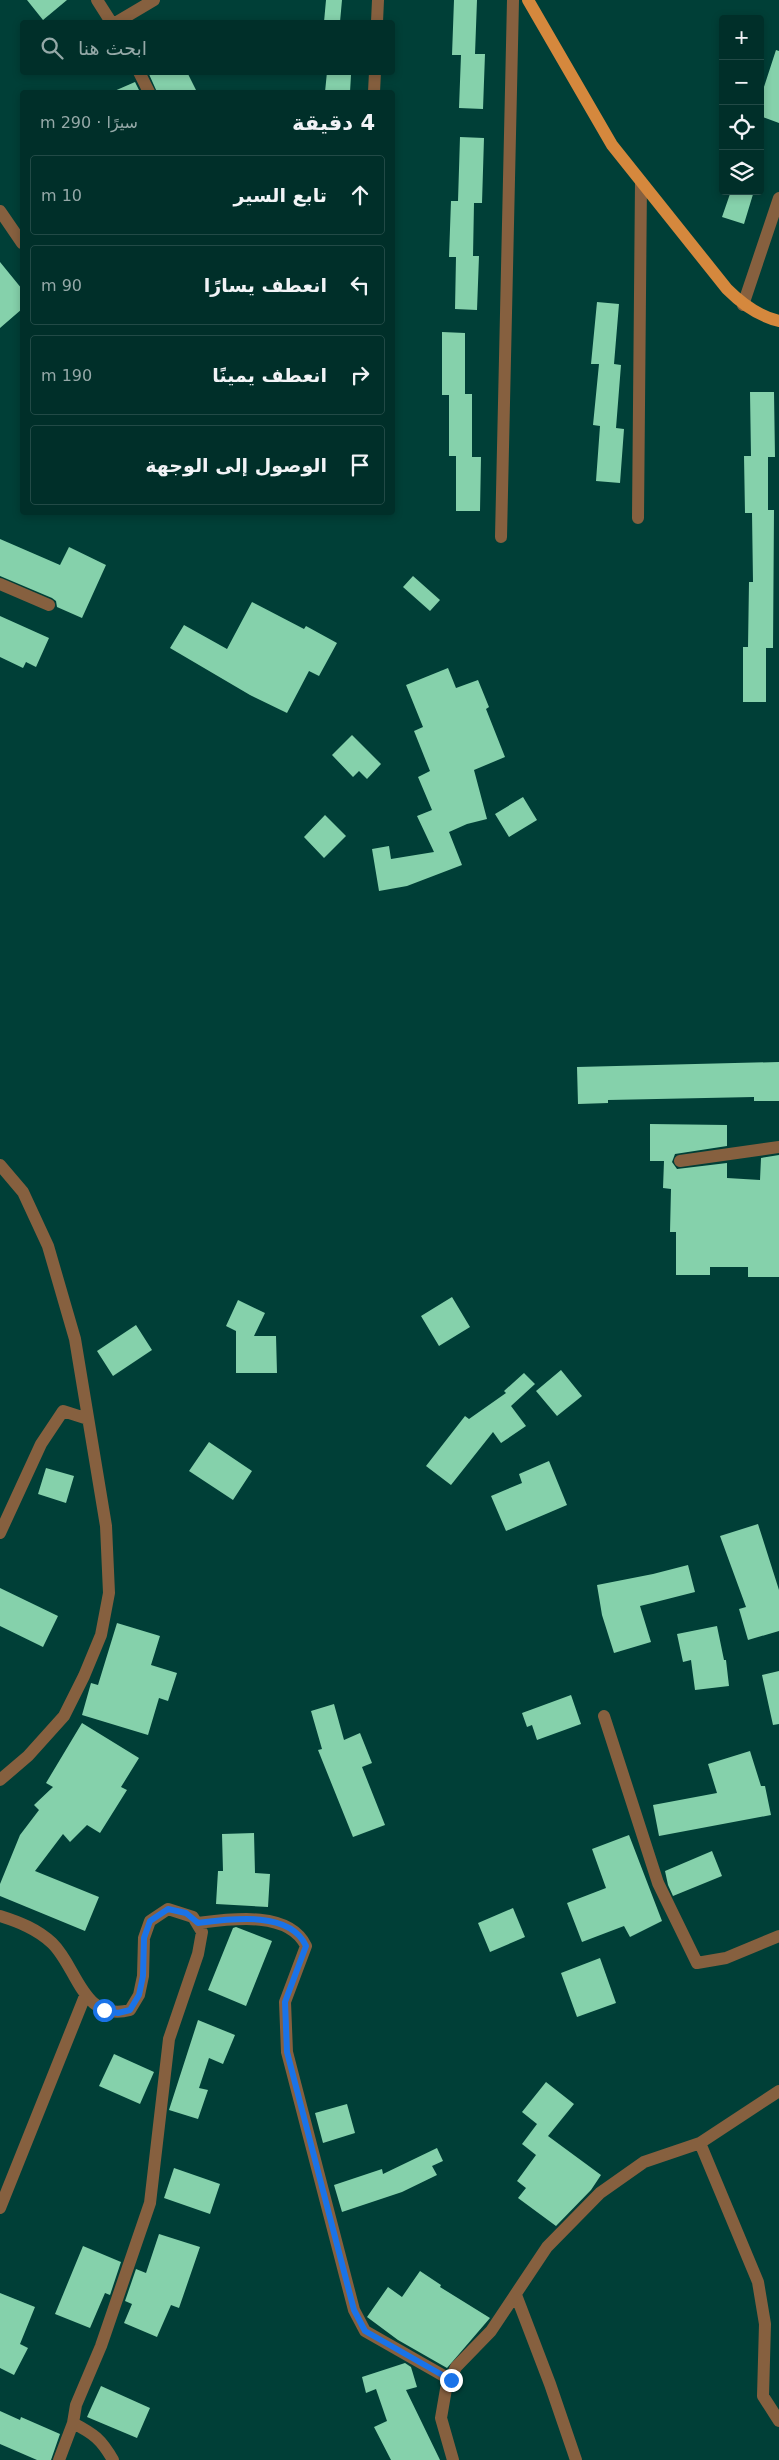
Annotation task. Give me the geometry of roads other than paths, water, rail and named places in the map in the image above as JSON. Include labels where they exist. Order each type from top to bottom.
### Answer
[{"type":"main road","points":[[528,0],[612,145],[640,182],[727,289],[742,304],[767,318],[779,321]]},
{"type":"street","points":[[98,0],[111,20]]},
{"type":"street","points":[[120,20],[154,0]]},
{"type":"street","points":[[378,0],[378,20]]},
{"type":"street","points":[[501,538],[513,0]]},
{"type":"street","points":[[140,75],[148,90]]},
{"type":"street","points":[[374,90],[375,75]]},
{"type":"street","points":[[638,518],[640,182]]},
{"type":"street","points":[[742,304],[779,198]]},
{"type":"street","points":[[0,211],[20,240]]},
{"type":"street","points":[[0,584],[49,605]]},
{"type":"street","points":[[680,1161],[779,1147]]},
{"type":"street","points":[[0,1165],[23,1192],[48,1246],[75,1339],[106,1526],[109,1593],[101,1635],[84,1676],[64,1716],[28,1756],[0,1780]]},
{"type":"street","points":[[0,1532],[41,1444],[63,1411],[88,1419]]},
{"type":"street","points":[[604,1716],[658,1883],[698,1963],[726,1958],[779,1936]]},
{"type":"street","points":[[0,1916],[34,1929],[52,1943],[68,1964],[85,1996],[104,2010],[118,2013],[130,2010],[139,1995],[143,1976],[144,1938],[150,1921],[168,1909],[186,1913],[198,1923],[202,1932],[198,1954],[169,2039],[150,2203],[101,2346],[76,2405],[73,2423],[59,2460]]},
{"type":"street","points":[[198,1923],[247,1917],[291,1928],[301,1936],[306,1946],[285,2002],[287,2052],[354,2310],[365,2331],[451,2380]]},
{"type":"street","points":[[0,2208],[85,1996]]},
{"type":"street","points":[[453,2460],[441,2418],[446,2389],[456,2367],[491,2331],[547,2247],[600,2193],[644,2162],[700,2143],[779,2092]]},
{"type":"street","points":[[700,2143],[758,2282],[765,2324],[762,2396],[779,2420]]},
{"type":"street","points":[[516,2295],[550,2384],[576,2460]]},
{"type":"street","points":[[73,2423],[96,2435],[105,2445],[112,2460]]}]
